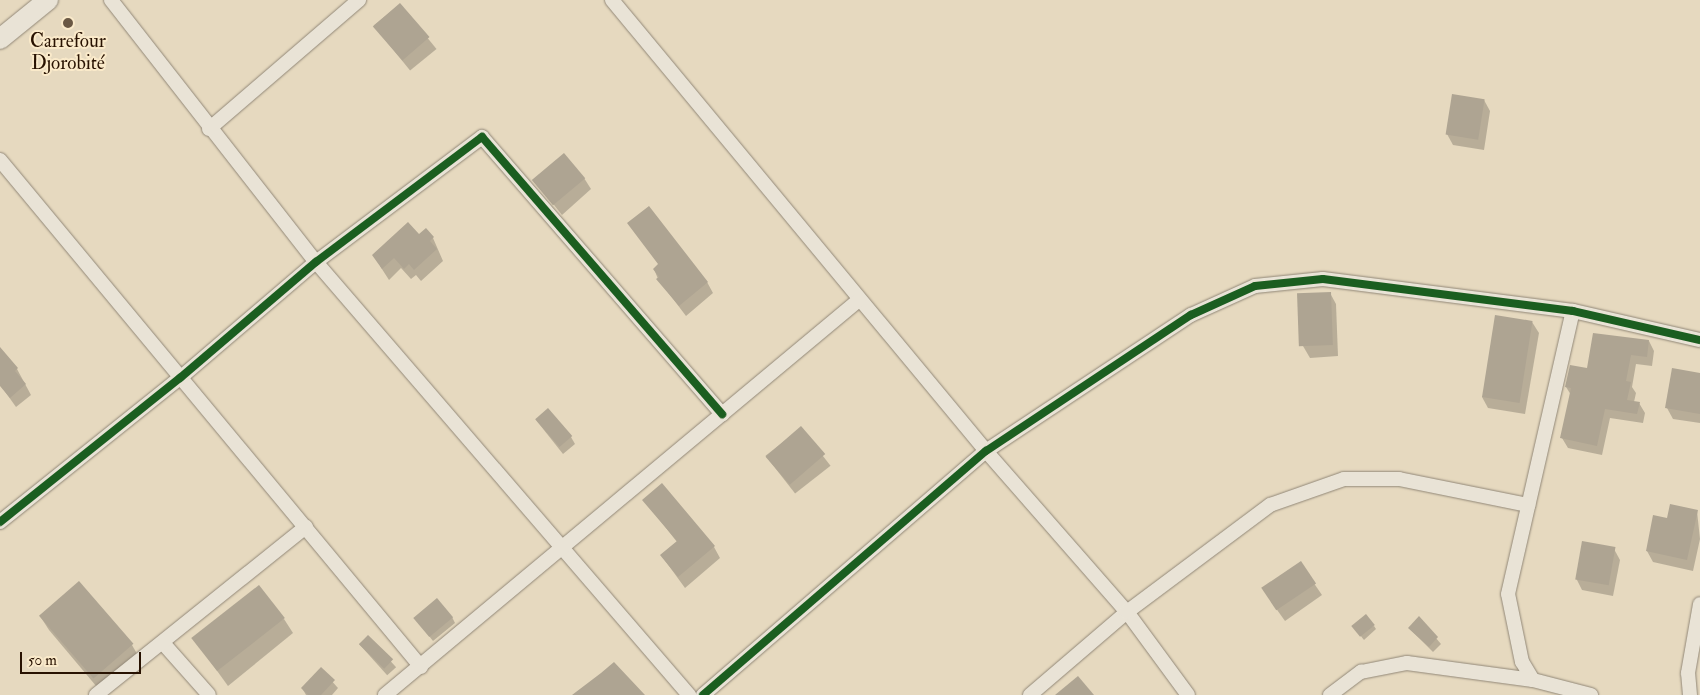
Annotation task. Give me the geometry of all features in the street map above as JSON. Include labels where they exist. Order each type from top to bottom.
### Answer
[{"type":"main road","points":[[0,39],[48,0]]},
{"type":"street","points":[[111,0],[209,128],[316,262],[689,695]]},
{"type":"street","points":[[209,128],[359,0]]},
{"type":"street","points":[[612,0],[986,451],[1127,612],[1188,695]]},
{"type":"street","points":[[0,522],[180,378],[316,262],[482,137],[722,414]]},
{"type":"street","points":[[0,160],[421,667]]},
{"type":"street","points":[[703,695],[986,451],[1191,315],[1255,286],[1323,280],[1573,311],[1700,340]]},
{"type":"street","points":[[385,695],[421,667],[859,300]]},
{"type":"street","points":[[1533,680],[1522,662],[1508,594],[1573,311]]},
{"type":"street","points":[[1030,695],[1127,612],[1270,505],[1344,479],[1399,479],[1528,505]]},
{"type":"street","points":[[96,695],[306,527]]},
{"type":"street","points":[[1690,695],[1688,672],[1700,604]]},
{"type":"street","points":[[163,643],[209,695]]},
{"type":"street","points":[[1330,695],[1361,672],[1407,663],[1533,680],[1591,695]]},
{"type":"building","points":[[400,3],[430,37],[402,61],[373,27]]},
{"type":"building","points":[[1452,94],[1485,99],[1478,140],[1446,134]]},
{"type":"building","points":[[564,153],[585,178],[553,205],[532,180]]},
{"type":"building","points":[[649,206],[708,282],[679,306],[656,279],[659,277],[653,269],[658,264],[627,223]]},
{"type":"building","points":[[408,222],[419,234],[426,228],[434,237],[430,241],[437,249],[414,270],[409,264],[404,269],[394,258],[382,269],[372,255]]},
{"type":"building","points":[[1331,292],[1333,345],[1299,346],[1297,293]]},
{"type":"building","points":[[1495,315],[1533,321],[1520,403],[1482,397]]},
{"type":"building","points":[[1593,333],[1649,340],[1647,357],[1631,355],[1626,381],[1631,382],[1627,400],[1640,402],[1637,414],[1605,409],[1597,446],[1560,438],[1571,388],[1565,387],[1570,365],[1587,368]]},
{"type":"building","points":[[0,347],[18,368],[15,371],[26,384],[10,398],[0,386]]},
{"type":"building","points":[[1672,368],[1700,373],[1700,414],[1665,408]]},
{"type":"building","points":[[548,408],[572,436],[559,447],[535,419]]},
{"type":"building","points":[[801,426],[825,454],[790,485],[766,457]]},
{"type":"building","points":[[662,483],[715,546],[678,577],[660,555],[677,541],[642,500]]},
{"type":"building","points":[[1670,504],[1698,510],[1687,560],[1646,551],[1653,515],[1667,518]]},
{"type":"building","points":[[1582,541],[1615,547],[1609,585],[1575,579]]},
{"type":"building","points":[[1301,561],[1316,583],[1276,610],[1261,588]]},
{"type":"building","points":[[79,581],[133,644],[93,678],[39,616]]},
{"type":"building","points":[[259,585],[285,618],[217,671],[191,638]]},
{"type":"building","points":[[437,598],[453,617],[429,637],[413,618]]},
{"type":"building","points":[[1366,614],[1375,625],[1360,637],[1351,626]]},
{"type":"building","points":[[1419,616],[1438,637],[1429,647],[1408,628]]},
{"type":"building","points":[[368,635],[393,659],[384,669],[359,644]]},
{"type":"building","points":[[614,662],[645,695],[572,695],[601,673]]},
{"type":"building","points":[[321,667],[335,680],[321,695],[308,695],[301,688]]},
{"type":"building","points":[[1078,676],[1094,695],[1055,695]]},
{"type":"cycle path","points":[[0,522],[180,378],[316,262],[482,137],[722,414]]},
{"type":"cycle path","points":[[703,695],[986,451],[1191,315],[1255,286],[1323,279],[1573,311],[1700,340]]},
{"type":"place","name":"Carrefour Djorobité","points":[[68,23]]}]
